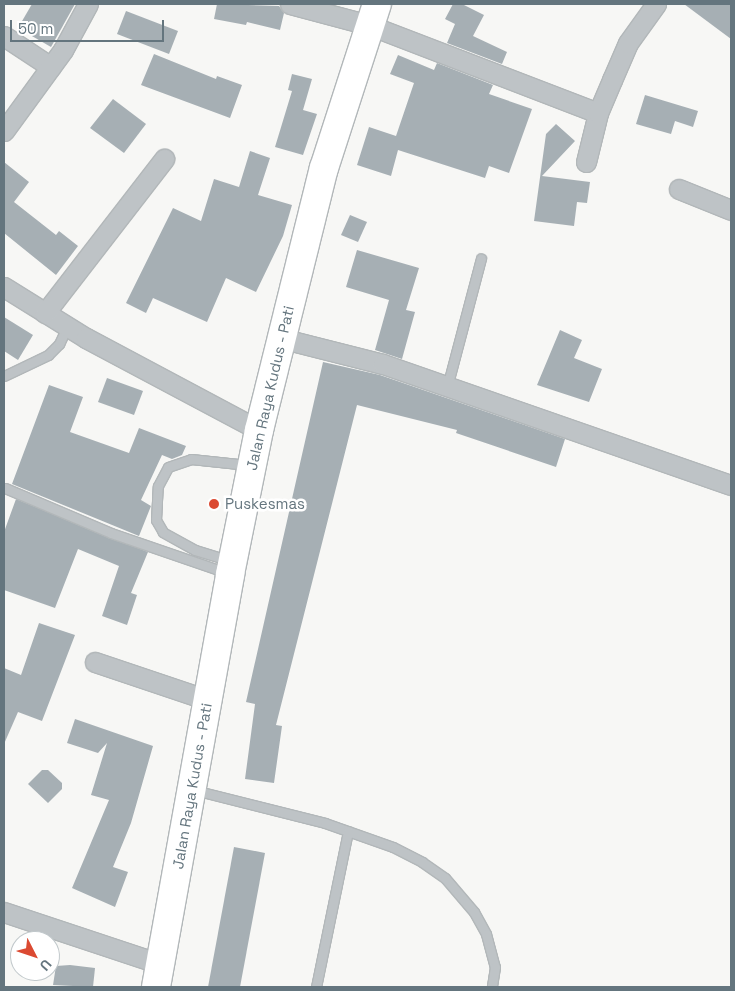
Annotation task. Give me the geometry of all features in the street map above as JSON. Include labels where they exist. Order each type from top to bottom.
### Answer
[{"type":"highway","name":"Jalan Raya Kudus - Pati","points":[[158,976],[231,568],[259,430],[280,338],[324,168],[373,15]]},
{"type":"street","points":[[4,131],[51,67],[88,4]]},
{"type":"street","points":[[290,4],[373,15],[598,113]]},
{"type":"street","points":[[586,162],[598,113],[628,43],[656,4]]},
{"type":"street","points":[[4,36],[51,67]]},
{"type":"street","points":[[45,313],[164,159]]},
{"type":"street","points":[[679,189],[731,210]]},
{"type":"street","points":[[4,287],[67,327],[259,430]]},
{"type":"street","points":[[280,338],[383,364],[731,485]]},
{"type":"street","points":[[95,662],[208,700]]},
{"type":"street","points":[[4,912],[158,976]]},
{"type":"lane","points":[[447,387],[481,258]]},
{"type":"lane","points":[[4,376],[48,354],[59,344],[67,327]]},
{"type":"lane","points":[[231,568],[163,532],[156,520],[158,486],[168,467],[191,459],[251,466]]},
{"type":"lane","points":[[5,488],[111,533],[231,568]]},
{"type":"lane","points":[[191,789],[348,831],[393,847],[446,878],[474,912],[486,934],[495,967],[492,987]]},
{"type":"lane","points":[[316,987],[348,831]]},
{"type":"building","points":[[32,4],[75,4],[51,47],[18,28]]},
{"type":"building","points":[[217,4],[279,6],[284,13],[280,30],[247,22],[246,25],[214,19]]},
{"type":"building","points":[[453,4],[462,4],[484,15],[473,36],[507,52],[502,64],[447,43],[455,24],[445,19]]},
{"type":"building","points":[[684,4],[731,4],[731,39]]},
{"type":"building","points":[[126,11],[178,31],[169,54],[117,34]]},
{"type":"building","points":[[154,54],[216,79],[217,76],[242,85],[230,118],[141,85]]},
{"type":"building","points":[[398,55],[434,70],[437,63],[493,85],[489,94],[532,109],[509,173],[489,166],[485,178],[398,150],[391,176],[357,165],[369,127],[396,136],[414,83],[390,74]]},
{"type":"building","points":[[292,74],[312,79],[303,110],[317,114],[303,155],[275,147],[292,91],[288,90]]},
{"type":"building","points":[[645,95],[698,111],[693,127],[675,121],[671,134],[636,124]]},
{"type":"building","points":[[113,99],[146,124],[124,153],[90,128]]},
{"type":"building","points":[[556,124],[575,141],[542,176],[590,182],[587,203],[577,202],[574,226],[534,221],[546,134]]},
{"type":"building","points":[[250,151],[270,158],[258,195],[292,205],[283,236],[256,292],[226,278],[207,322],[153,298],[146,313],[126,303],[173,208],[201,221],[214,179],[239,187]]},
{"type":"building","points":[[4,162],[29,182],[14,202],[56,235],[59,231],[78,246],[56,275],[4,233]]},
{"type":"building","points":[[350,215],[367,222],[358,242],[341,235]]},
{"type":"building","points":[[357,250],[419,268],[406,310],[415,312],[402,359],[375,350],[389,300],[346,287]]},
{"type":"building","points":[[4,317],[33,335],[18,360],[4,351]]},
{"type":"building","points":[[560,330],[582,340],[574,358],[602,369],[589,402],[537,385]]},
{"type":"building","points":[[323,362],[380,375],[565,439],[556,467],[456,433],[457,430],[357,405],[276,725],[282,726],[274,783],[245,779],[255,704],[246,702]]},
{"type":"building","points":[[107,378],[143,391],[134,415],[98,402]]},
{"type":"building","points":[[49,385],[83,397],[70,432],[129,453],[139,428],[186,446],[182,455],[172,459],[162,455],[141,500],[151,506],[139,536],[12,484]]},
{"type":"building","points":[[16,499],[148,552],[131,593],[137,595],[127,625],[102,616],[119,566],[78,549],[55,608],[4,590],[4,532]]},
{"type":"building","points":[[39,623],[75,635],[42,721],[18,712],[4,744],[4,668],[21,675]]},
{"type":"building","points":[[75,719],[153,746],[131,823],[113,867],[128,872],[115,907],[72,888],[109,800],[91,795],[107,743],[98,753],[67,743]]},
{"type":"building","points":[[42,770],[48,770],[62,783],[62,789],[48,803],[28,784]]},
{"type":"building","points":[[234,847],[265,853],[240,987],[208,987]]},
{"type":"building","points":[[60,966],[95,968],[93,987],[53,985],[54,981],[60,981]]},
{"type":"place","name":"Puskesmas","points":[[214,504]]}]
